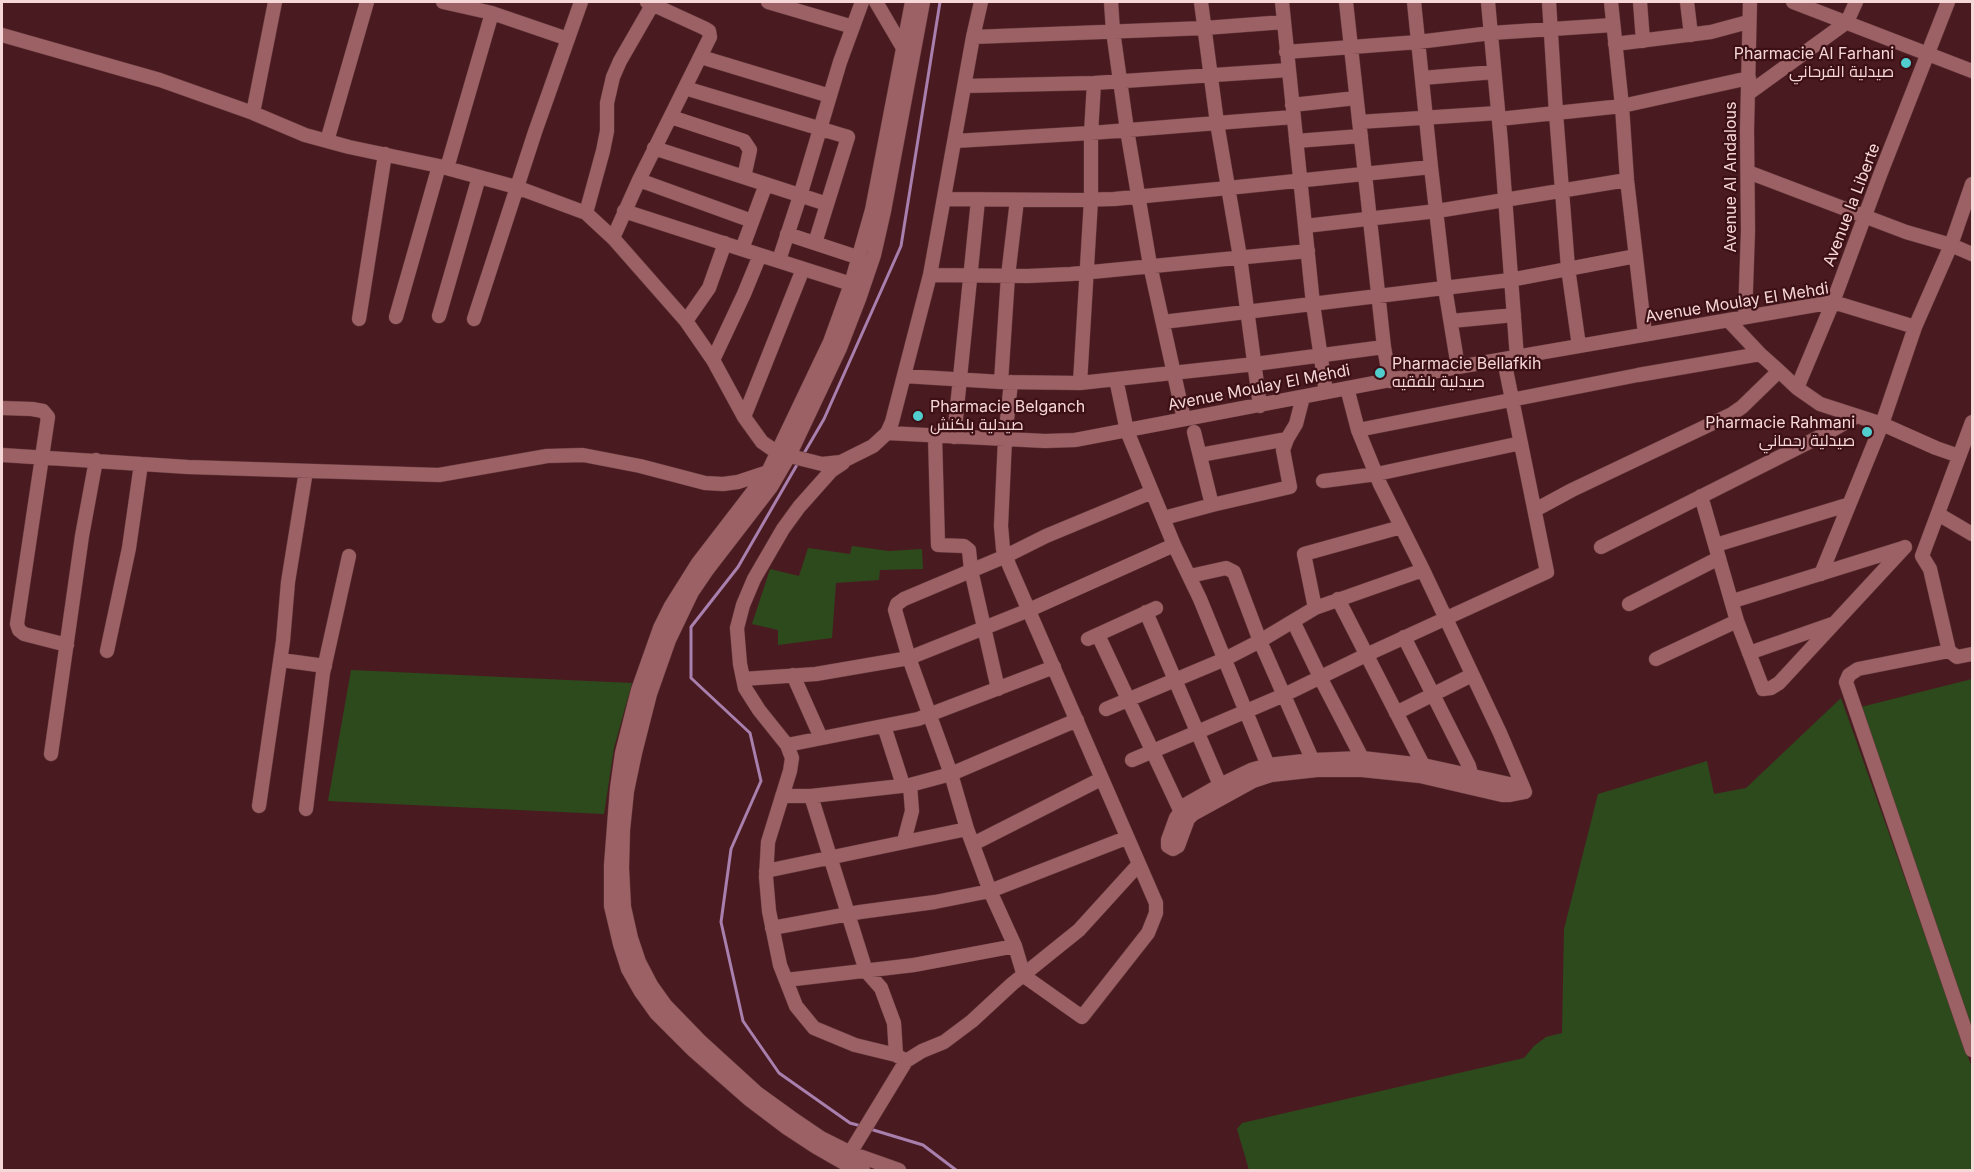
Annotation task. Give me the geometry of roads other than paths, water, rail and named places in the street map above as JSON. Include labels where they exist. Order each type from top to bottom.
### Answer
[{"type":"street","points":[[254,113],[276,2]]},
{"type":"street","points":[[327,141],[366,2]]},
{"type":"street","points":[[443,2],[492,13],[568,39]]},
{"type":"street","points":[[474,319],[516,187],[581,2]]},
{"type":"street","points":[[586,213],[603,151],[607,130],[607,103],[613,77],[651,2],[709,31],[709,40],[654,148],[613,238]]},
{"type":"street","points":[[768,2],[853,27]]},
{"type":"street","points":[[779,260],[862,2]]},
{"type":"street","points":[[876,2],[903,48]]},
{"type":"street","points":[[788,456],[860,258],[873,210],[912,2]]},
{"type":"street","points":[[863,1170],[787,1128],[750,1100],[693,1050],[656,1013],[628,969],[611,906],[613,824],[628,753],[635,700],[706,570],[771,487],[775,471],[788,456],[840,348],[860,299],[874,255],[884,211],[923,2]]},
{"type":"street","points":[[2,35],[160,80],[254,113],[305,135],[480,177],[516,187],[586,213],[613,238],[686,321],[713,360],[744,417],[762,442],[788,456],[822,464],[842,462],[873,446],[887,433],[930,275],[981,2]]},
{"type":"street","points":[[1111,2],[1127,130],[1150,265],[1184,419]]},
{"type":"street","points":[[1201,2],[1260,406]]},
{"type":"street","points":[[1282,2],[1313,304],[1326,392]]},
{"type":"street","points":[[1346,2],[1384,347],[1390,381]]},
{"type":"street","points":[[1414,2],[1445,288],[1458,368]]},
{"type":"street","points":[[1132,760],[1284,695],[1547,572],[1511,400],[1510,359],[1514,315],[1488,2]]},
{"type":"street","points":[[1550,2],[1568,268],[1579,346]]},
{"type":"street","points":[[1611,2],[1627,180],[1645,334]]},
{"type":"street","points":[[1640,2],[1643,41]]},
{"type":"street","points":[[1687,2],[1691,35]]},
{"type":"street","name":"Avenue Al Andalous","points":[[1745,317],[1750,2]]},
{"type":"street","points":[[1793,2],[1972,71]]},
{"type":"street","points":[[1749,93],[1847,22],[1856,2]]},
{"type":"street","name":"Avenue la Liberte","points":[[1797,388],[1833,302],[1948,2]]},
{"type":"street","points":[[396,317],[492,13]]},
{"type":"street","points":[[973,37],[1205,28],[1284,22]]},
{"type":"street","points":[[1615,44],[1691,35],[1748,22]]},
{"type":"street","points":[[1286,52],[1418,42],[1551,28],[1613,25]]},
{"type":"street","points":[[701,57],[830,96]]},
{"type":"street","points":[[964,86],[1120,81],[1289,70]]},
{"type":"street","points":[[1422,78],[1494,72]]},
{"type":"street","points":[[1296,141],[1425,118],[1556,113],[1622,106],[1749,78]]},
{"type":"street","points":[[1080,383],[1091,200],[1094,82]]},
{"type":"street","points":[[685,88],[848,137],[815,243]]},
{"type":"street","points":[[955,141],[1217,123],[1356,98]]},
{"type":"street","points":[[671,117],[744,141],[750,150],[744,177]]},
{"type":"street","points":[[654,148],[827,204]]},
{"type":"street","points":[[359,319],[385,154]]},
{"type":"street","points":[[945,199],[1091,200],[1300,181],[1431,166]]},
{"type":"street","points":[[1748,172],[1906,232],[1951,245],[1972,255]]},
{"type":"street","points":[[439,316],[480,177]]},
{"type":"street","points":[[639,180],[753,220]]},
{"type":"street","points":[[1305,226],[1437,211],[1627,180]]},
{"type":"street","points":[[742,249],[766,184]]},
{"type":"street","points":[[1821,574],[1847,505],[1882,424],[1915,327],[1951,245],[1972,184]]},
{"type":"street","points":[[954,437],[978,200]]},
{"type":"street","points":[[1017,200],[1008,276],[1001,526],[1005,556],[1156,903],[1156,913],[1148,933],[1082,1017],[1024,976],[1015,946],[990,891],[967,829],[951,774],[895,613],[897,604],[904,599],[1005,556],[1152,492]]},
{"type":"street","points":[[624,211],[851,284]]},
{"type":"street","points":[[787,234],[860,258]]},
{"type":"street","points":[[686,321],[709,288],[725,243]]},
{"type":"street","points":[[930,275],[1008,276],[1086,272],[1308,251]]},
{"type":"street","points":[[713,360],[760,255]]},
{"type":"street","points":[[1163,322],[1510,280],[1636,256]]},
{"type":"street","points":[[744,417],[803,269]]},
{"type":"street","name":"Avenue Moulay El Mehdi","points":[[887,433],[1075,440],[1347,388],[1833,302],[1915,327]]},
{"type":"street","points":[[1451,321],[1514,315]]},
{"type":"street","points":[[1728,320],[1779,372],[1820,404],[1882,424],[1959,456]]},
{"type":"street","points":[[904,376],[1006,382],[1080,383],[1384,347]]},
{"type":"street","points":[[1358,430],[1760,354]]},
{"type":"street","points":[[1534,510],[1732,414],[1779,372]]},
{"type":"street","points":[[1116,379],[1127,430],[1270,770]]},
{"type":"street","points":[[1315,765],[1524,789],[1377,474],[1358,430],[1347,388]]},
{"type":"street","points":[[1164,518],[1290,487],[1283,450],[1296,424],[1303,397]]},
{"type":"street","points":[[2,408],[33,409],[47,414],[49,419],[17,627],[24,634],[67,645]]},
{"type":"street","points":[[1601,547],[1857,416]]},
{"type":"street","points":[[1972,422],[1922,556],[1930,569],[1949,651],[1957,657],[1972,654]]},
{"type":"street","points":[[1194,432],[1212,505]]},
{"type":"street","points":[[935,436],[938,545],[967,547],[998,689]]},
{"type":"street","points":[[1200,455],[1287,439]]},
{"type":"street","points":[[1323,481],[1377,474],[1521,443]]},
{"type":"street","points":[[2,455],[141,464],[439,475],[547,456],[583,455],[640,466],[705,483],[738,482],[775,471]]},
{"type":"street","points":[[849,458],[831,471],[799,507],[776,540],[754,579],[743,605],[737,628],[745,688],[787,745],[790,753],[791,764],[768,842],[766,871],[772,928],[780,965],[796,1006],[814,1028],[855,1045],[901,1058],[944,1042],[1079,930],[1139,864]]},
{"type":"street","points":[[51,754],[82,536],[96,460]]},
{"type":"street","points":[[107,651],[129,548],[141,464]]},
{"type":"street","points":[[259,806],[281,660],[288,582],[306,471]]},
{"type":"street","points":[[1701,496],[1737,621],[1763,689],[1771,688],[1779,683],[1905,547]]},
{"type":"street","points":[[1629,604],[1717,552],[1847,505]]},
{"type":"street","points":[[1938,514],[1972,534]]},
{"type":"street","points":[[1316,608],[1304,554],[1401,527]]},
{"type":"street","points":[[743,679],[870,666],[926,653],[1029,610],[1174,544]]},
{"type":"street","points":[[1733,601],[1905,547],[1926,544]]},
{"type":"street","points":[[306,809],[325,666],[349,556]]},
{"type":"street","points":[[1190,576],[1226,568],[1234,572],[1260,641],[1315,765]]},
{"type":"street","points":[[1106,709],[1225,659],[1316,608],[1423,570]]},
{"type":"street","points":[[1338,599],[1423,765]]},
{"type":"street","points":[[1180,810],[1128,701],[1093,637],[1151,610],[1174,680],[1220,785]]},
{"type":"street","points":[[1293,621],[1362,758]]},
{"type":"street","points":[[1656,659],[1737,621]]},
{"type":"street","points":[[1749,653],[1834,623]]},
{"type":"street","points":[[1404,637],[1474,783]]},
{"type":"street","points":[[1949,651],[1858,669],[1849,675],[1846,682],[1972,1050]]},
{"type":"street","points":[[281,660],[325,666]]},
{"type":"street","points":[[787,745],[929,716],[1054,667]]},
{"type":"street","points":[[793,675],[821,738]]},
{"type":"street","points":[[1396,713],[1472,675]]},
{"type":"street","points":[[782,796],[811,796],[907,785],[951,774],[1077,720]]},
{"type":"street","points":[[884,726],[907,785],[912,811],[904,841]]},
{"type":"street","points":[[1270,770],[1193,814],[1188,819],[1178,846],[1170,848],[1167,843],[1180,810],[1220,785],[1251,770],[1270,770],[1362,758],[1423,765],[1474,783]]},
{"type":"street","points":[[973,844],[1101,779]]},
{"type":"street","points":[[811,796],[866,971],[881,988],[894,1023],[901,1058],[875,1112],[845,1162]]},
{"type":"street","points":[[766,871],[967,829]]},
{"type":"street","points":[[772,928],[990,891],[1126,838]]},
{"type":"street","points":[[786,980],[914,965],[1015,946]]},
{"type":"street","points":[[845,1162],[899,1170]]},
{"type":"waterway","points":[[803,455],[824,419],[901,246],[940,2]]},
{"type":"waterway","points":[[798,463],[738,567],[691,627],[691,678],[750,733],[761,781],[731,849],[721,922],[743,1021],[779,1073],[850,1123],[861,1126]]},
{"type":"waterway","points":[[870,1129],[923,1145],[956,1170]]},
{"type":"place","name":"Pharmacie Al Farhani صيدلية الفرحاني","points":[[1906,63]]},
{"type":"place","name":"Pharmacie Bellafkih صيدلية بلفقيه","points":[[1380,373]]},
{"type":"place","name":"Pharmacie Belganch صيدلية بلكنش","points":[[918,416]]},
{"type":"place","name":"Pharmacie Rahmani صيدلية رحماني","points":[[1867,432]]}]
